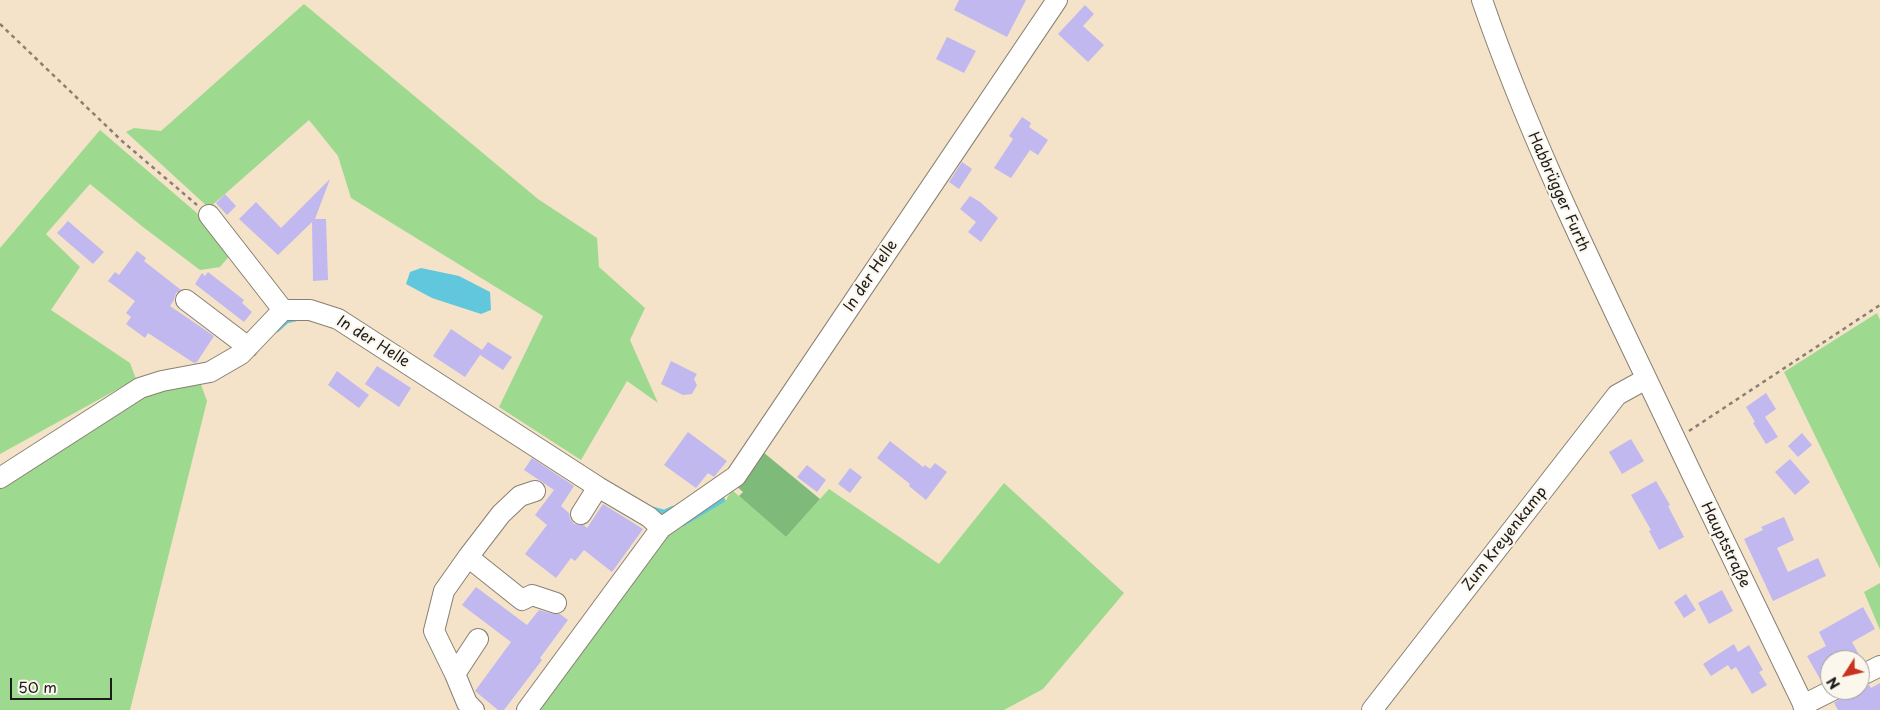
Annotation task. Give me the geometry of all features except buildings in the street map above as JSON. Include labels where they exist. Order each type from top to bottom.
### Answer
[{"type":"street","name":"In der Helle","points":[[527,710],[661,528],[736,476],[1057,0]]},
{"type":"street","name":"Habbrügger Furth","points":[[1482,0],[1501,57],[1528,124],[1583,248],[1646,379]]},
{"type":"street","points":[[0,478],[140,388],[162,381],[210,372],[241,354],[283,310],[209,215]]},
{"type":"street","points":[[186,300],[248,347]]},
{"type":"street","name":"In der Helle","points":[[283,310],[310,310],[338,319],[598,487],[649,517],[661,528]]},
{"type":"street","name":"Hauptstraße","points":[[1646,379],[1804,708]]},
{"type":"street","name":"Zum Kreyenkamp","points":[[1372,710],[1617,395],[1646,379]]},
{"type":"street","points":[[581,514],[598,487]]},
{"type":"street","points":[[474,710],[467,703],[434,631],[444,591],[501,514],[520,496],[535,491]]},
{"type":"street","points":[[468,557],[522,600],[532,595],[556,603]]},
{"type":"street","points":[[455,674],[478,639]]},
{"type":"street","points":[[1804,708],[1820,698]]},
{"type":"path","points":[[0,24],[122,141],[209,215]]},
{"type":"path","points":[[1685,434],[1880,305]]},
{"type":"green space","points":[[304,4],[538,199],[597,238],[599,267],[645,308],[630,340],[658,403],[627,381],[581,460],[499,407],[543,316],[351,198],[338,156],[309,120],[209,208],[126,132],[134,128],[161,131]]},
{"type":"green space","points":[[100,130],[205,220],[232,253],[220,267],[200,270],[90,184],[46,234],[80,267],[51,310],[130,363],[136,379],[0,454],[0,248]]},
{"type":"green space","points":[[1877,313],[1880,320],[1880,569],[1784,372]]},
{"type":"green space","points":[[179,382],[200,382],[207,401],[130,710],[0,710],[0,487],[147,395]]},
{"type":"green space","points":[[763,452],[820,499],[786,537],[739,496],[743,492],[735,485]]},
{"type":"green space","points":[[1004,483],[1124,593],[1043,689],[1004,710],[539,710],[667,536],[726,500],[732,490],[786,537],[829,489],[939,564]]},
{"type":"green space","points":[[1880,583],[1880,630],[1864,592]]},
{"type":"water","points":[[421,268],[459,276],[490,292],[491,310],[481,314],[432,298],[406,284],[410,272]]},
{"type":"waterway","points":[[277,330],[287,321],[296,319]]},
{"type":"waterway","points":[[683,524],[723,500]]},
{"type":"waterway","points":[[653,509],[664,512],[673,508]]}]
